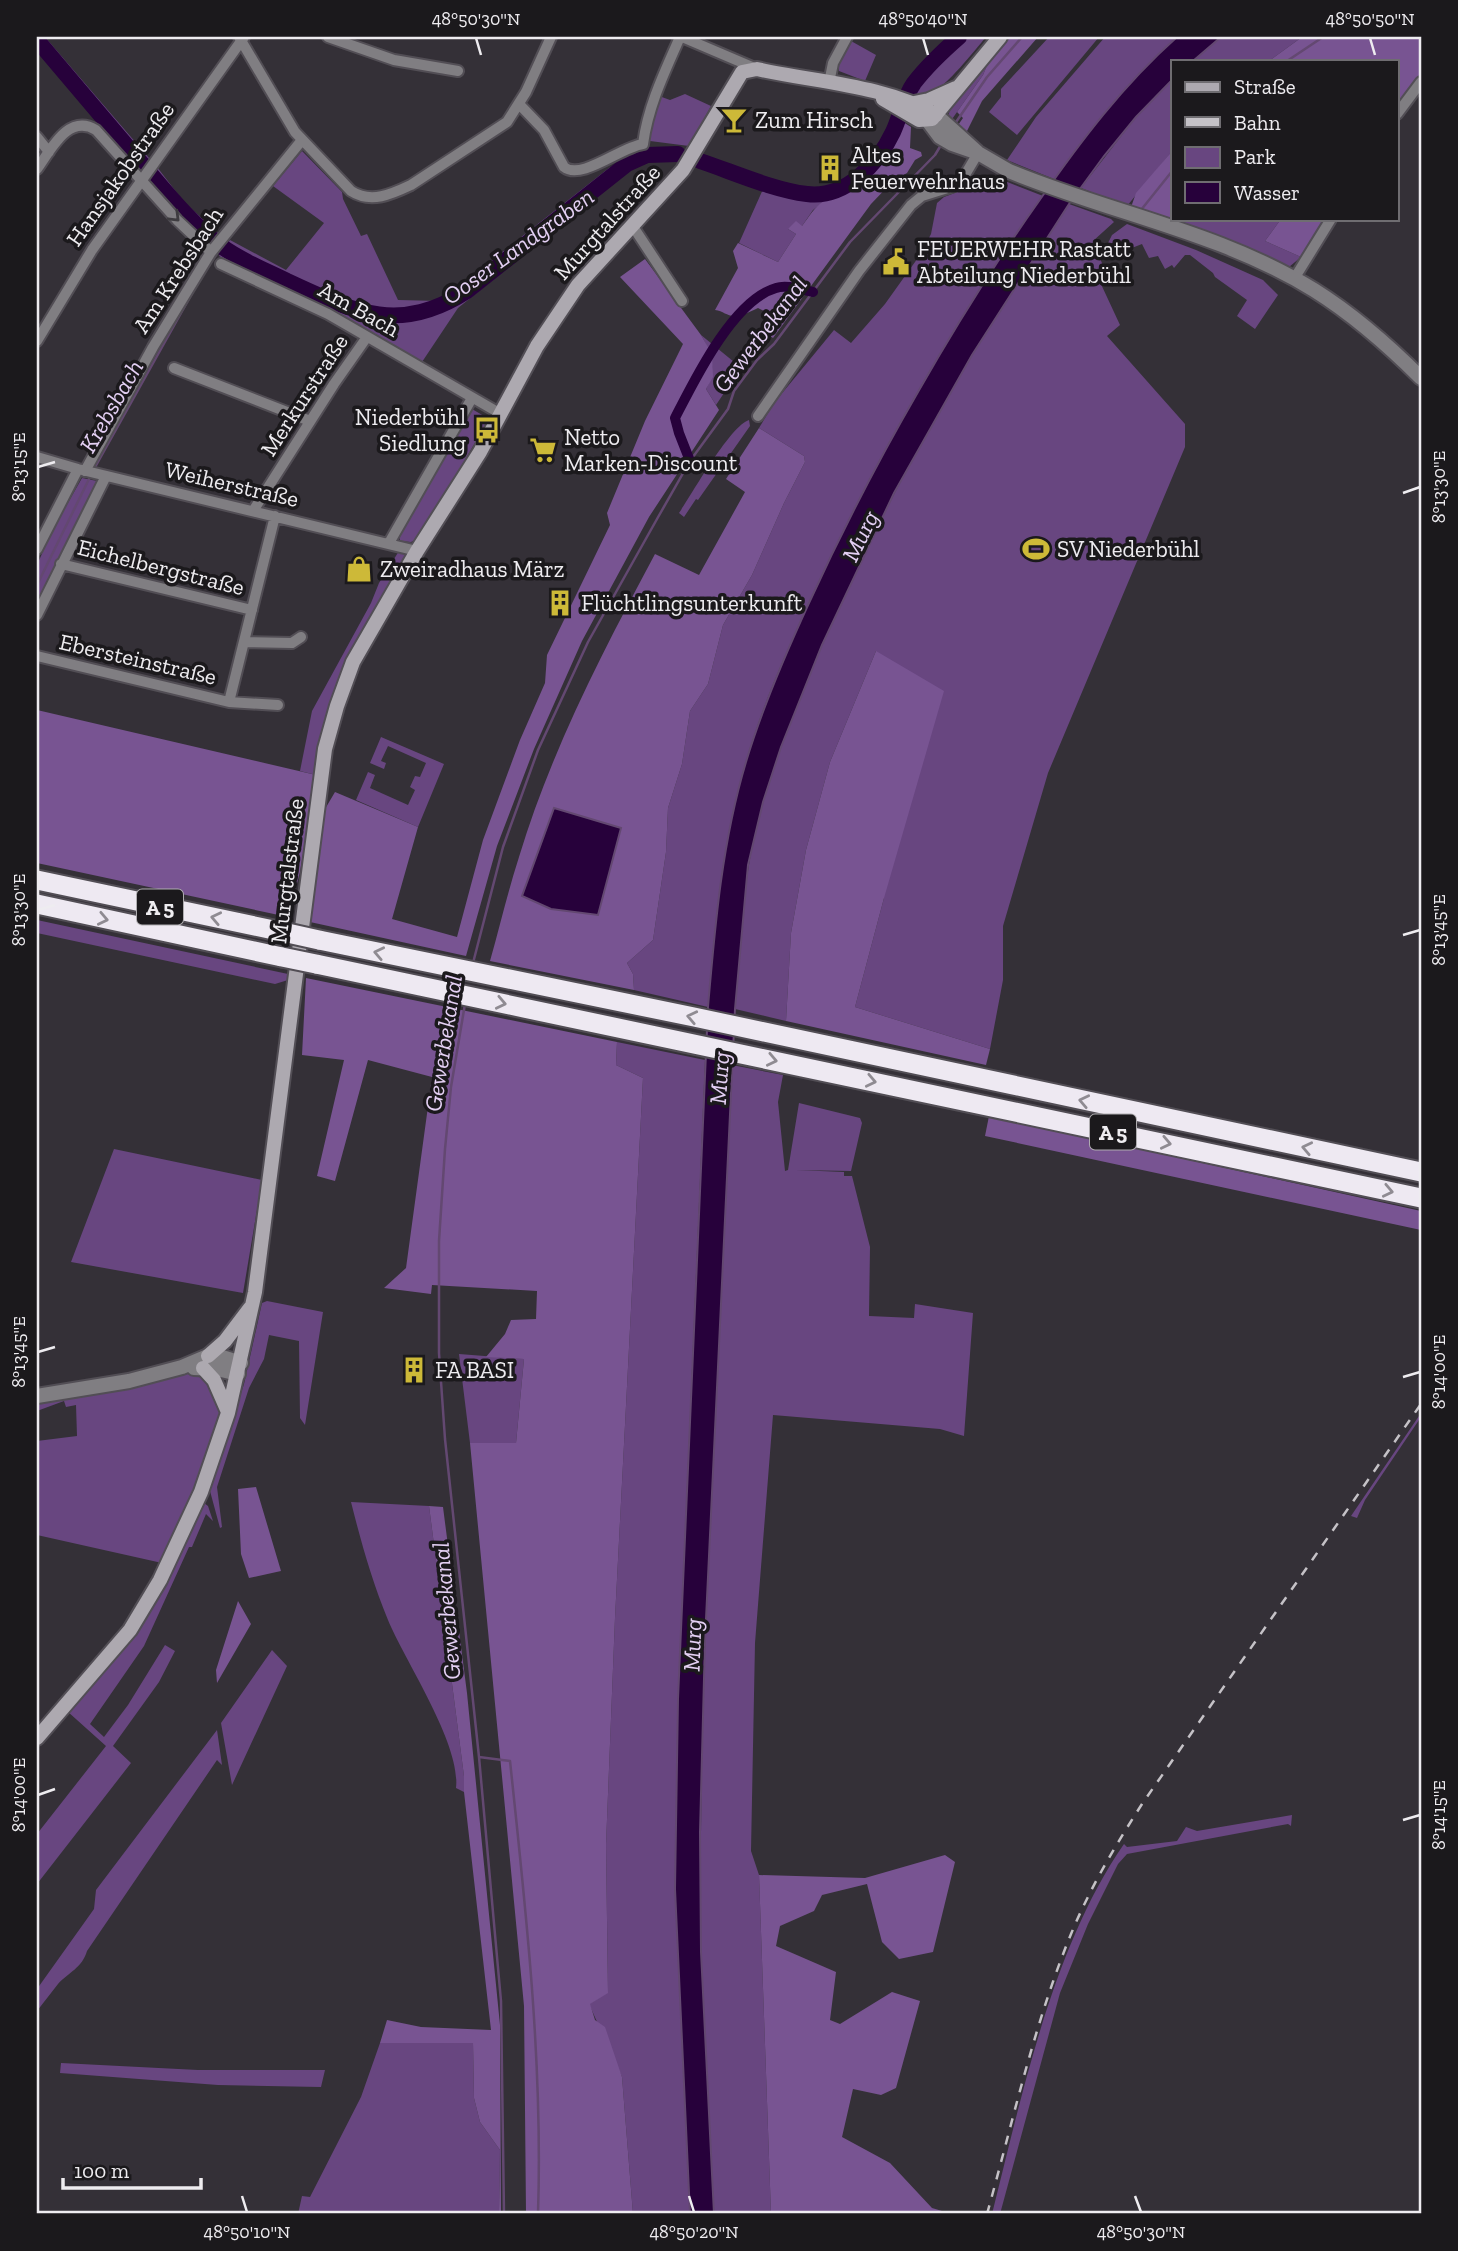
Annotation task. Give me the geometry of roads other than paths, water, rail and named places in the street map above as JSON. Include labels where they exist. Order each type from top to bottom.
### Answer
[{"type":"highway","name":"A 5","points":[[37,880],[1421,1172]]},
{"type":"highway","name":"A 5","points":[[37,904],[1421,1198]]},
{"type":"main road","points":[[757,69],[873,92],[906,106],[919,120],[932,118],[1000,37]]},
{"type":"main road","name":"Murgtalstraße","points":[[37,1738],[130,1630],[160,1580],[201,1492],[228,1413],[253,1304],[271,1182],[325,749],[353,662],[417,551],[480,452],[560,309],[598,262],[683,170],[738,76],[746,70],[757,69]]},
{"type":"main road","points":[[906,106],[937,97],[959,86]]},
{"type":"main road","points":[[228,1413],[206,1362],[253,1304]]},
{"type":"street","points":[[328,37],[394,60],[458,71]]},
{"type":"street","points":[[242,38],[282,111],[302,140],[351,191],[359,196],[379,197],[411,185],[512,117],[551,37]]},
{"type":"street","points":[[829,83],[832,63],[847,37]]},
{"type":"street","name":"Hansjakobstraße","points":[[37,341],[92,250],[242,38]]},
{"type":"street","points":[[519,104],[544,130],[564,167],[574,172],[581,171],[633,145],[643,144],[645,126],[656,93],[687,38],[757,69]]},
{"type":"street","points":[[1398,113],[1421,82]]},
{"type":"street","points":[[932,118],[950,136],[1009,171],[1230,248],[1294,279],[1356,318],[1421,378]]},
{"type":"street","points":[[37,169],[69,129],[84,124],[96,130],[142,180],[216,245]]},
{"type":"street","points":[[37,137],[49,152]]},
{"type":"street","name":"Am Krebsbach","points":[[37,549],[91,472],[153,347],[216,245],[302,140]]},
{"type":"street","points":[[758,416],[859,271],[911,205],[922,196],[954,186],[962,180],[978,153]]},
{"type":"street","points":[[1294,279],[1330,220]]},
{"type":"street","points":[[632,225],[682,301]]},
{"type":"street","name":"Am Bach","points":[[222,264],[301,300],[472,398]]},
{"type":"street","name":"Merkurstraße","points":[[253,511],[367,337]]},
{"type":"street","points":[[174,368],[310,421]]},
{"type":"street","points":[[389,543],[472,398],[501,414]]},
{"type":"street","name":"Weiherstraße","points":[[37,457],[417,551]]},
{"type":"street","name":"Eichelbergstraße","points":[[37,615],[61,564],[91,472]]},
{"type":"street","points":[[229,702],[275,516]]},
{"type":"street","name":"Eichelbergstraße","points":[[61,564],[252,610]]},
{"type":"street","points":[[244,642],[292,643],[301,637]]},
{"type":"street","name":"Ebersteinstraße","points":[[37,656],[229,702],[278,705]]},
{"type":"street","points":[[37,1396],[129,1381],[206,1362],[219,1356],[239,1368]]},
{"type":"water","name":"Murg","points":[[1177,37],[1221,37],[1194,60],[1171,60],[1171,81],[1136,117],[1069,204],[972,355],[894,493],[822,645],[781,747],[763,802],[748,865],[735,1009],[705,1640],[700,1832],[701,1952],[714,2214],[690,2214],[675,1889],[678,1699],[708,1007],[717,915],[731,822],[752,742],[783,662],[834,549],[903,418],[976,295],[1054,179],[1120,94]]},
{"type":"water","points":[[554,808],[621,828],[598,915],[551,909],[522,896]]},
{"type":"waterway","name":"Ooser Landgraben","points":[[700,161],[794,192],[821,194],[847,185],[869,167],[887,144],[914,83],[959,37]]},
{"type":"waterway","name":"Gewerbekanal","points":[[954,125],[987,77],[1022,37]]},
{"type":"waterway","points":[[1288,60],[1323,37]]},
{"type":"waterway","name":"Ooser Landgraben","points":[[37,40],[187,216],[209,237],[237,256],[287,281],[334,302],[377,314],[420,312],[467,291],[627,164],[647,155],[678,154]]},
{"type":"waterway","name":"Gewerbekanal","points":[[473,963],[503,847],[538,750],[588,642],[690,461],[728,409],[734,391],[757,360],[774,344],[850,242],[935,155],[941,145]]},
{"type":"waterway","points":[[1141,210],[1171,172]]},
{"type":"waterway","name":"Krebsbach","points":[[213,259],[222,247]]},
{"type":"waterway","name":"Krebsbach","points":[[94,469],[200,279]]},
{"type":"waterway","points":[[690,461],[675,418],[716,344],[745,308],[760,296],[780,287],[813,292]]},
{"type":"waterway","name":"Krebsbach","points":[[37,585],[91,475]]},
{"type":"waterway","name":"Gewerbekanal","points":[[465,1004],[451,1087],[445,1149],[439,1241],[439,1353],[445,1439],[479,1757],[501,2001],[504,2214]]},
{"type":"waterway","points":[[479,1757],[510,1761],[536,2044],[538,2214]]},
{"type":"railway","points":[[987,2214],[1046,2003],[1071,1934],[1095,1884],[1142,1804],[1421,1404]]},
{"type":"place","name":"Zum Hirsch","points":[[734,120]]},
{"type":"place","name":"Altes Feuerwehrhaus","points":[[830,168]]},
{"type":"place","name":"FEUERWEHR Rastatt Abteilung Niederbühl","points":[[896,262]]},
{"type":"place","name":"Niederbühl Siedlung","points":[[487,430]]},
{"type":"place","name":"Netto Marken-Discount","points":[[543,450]]},
{"type":"place","name":"SV Niederbühl","points":[[1036,549]]},
{"type":"place","name":"Zweiradhaus März","points":[[359,569]]},
{"type":"place","name":"Flüchtlingsunterkunft","points":[[560,603]]},
{"type":"place","name":"FA BASI","points":[[414,1370]]}]
